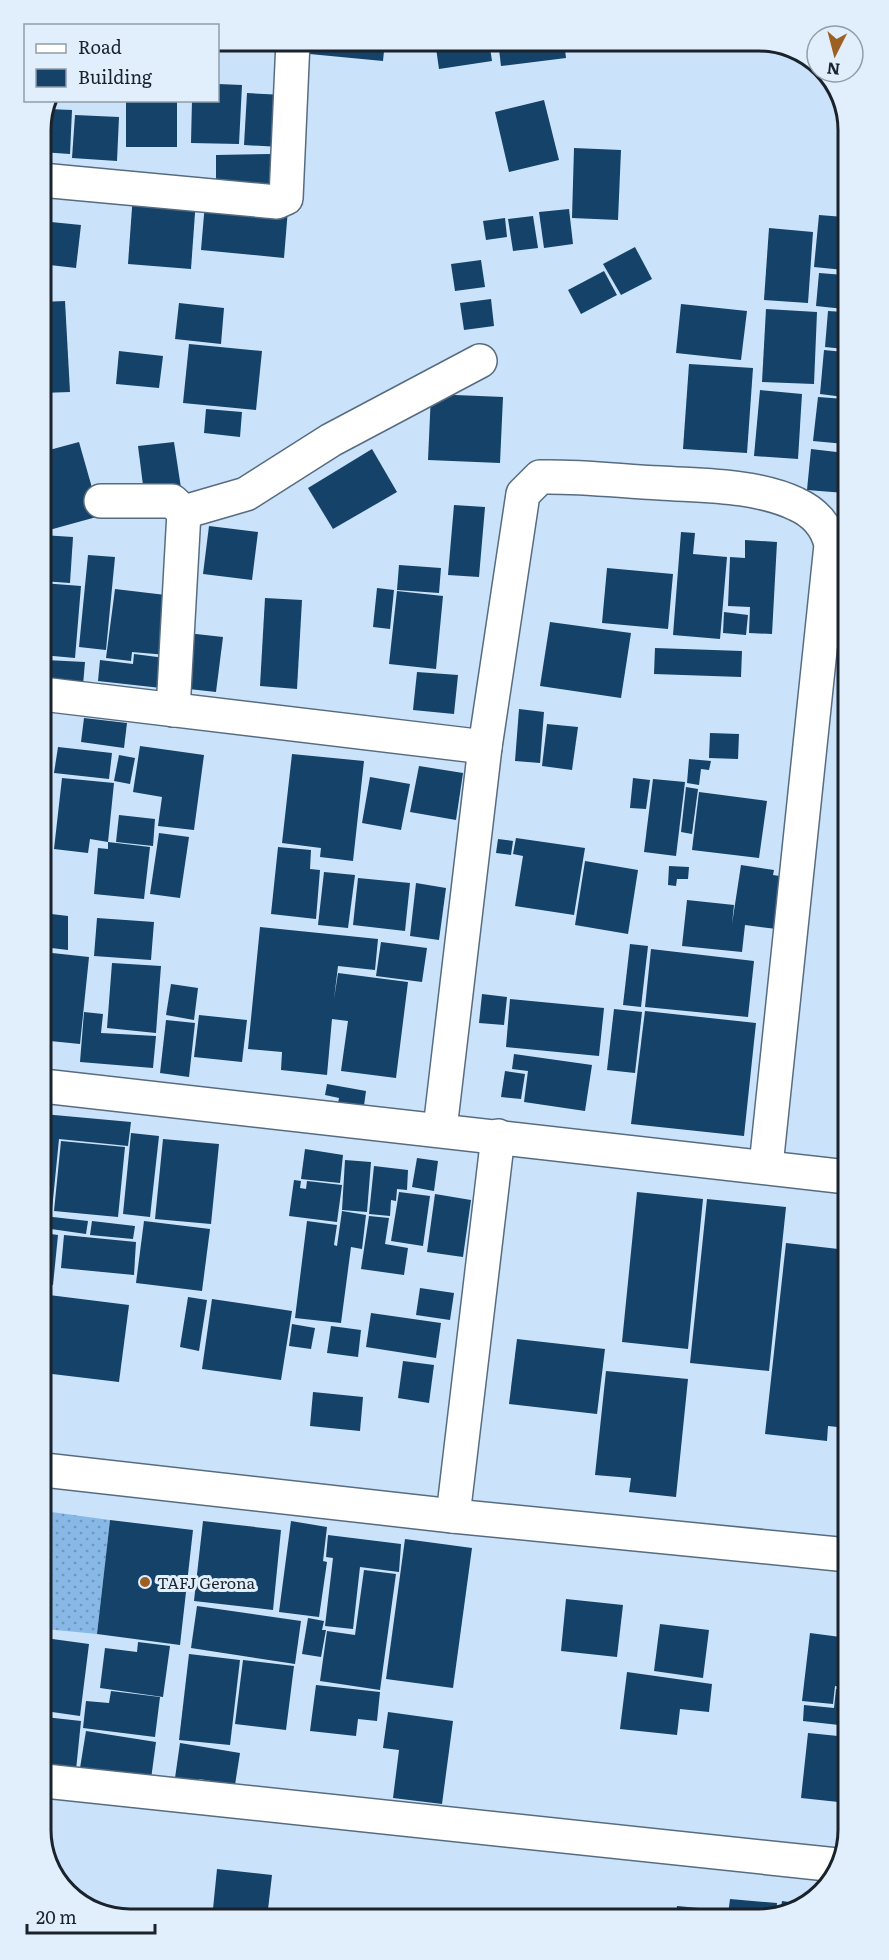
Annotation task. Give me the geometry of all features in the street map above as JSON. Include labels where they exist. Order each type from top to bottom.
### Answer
[{"type":"street","points":[[51,181],[278,202],[286,198],[293,51]]},
{"type":"street","points":[[184,512],[246,495],[331,440],[480,361]]},
{"type":"street","points":[[440,1129],[485,747],[523,494],[540,477],[705,486],[762,493],[832,518],[828,532],[831,558],[766,1166]]},
{"type":"street","points":[[101,501],[172,501],[184,512]]},
{"type":"street","points":[[173,710],[184,512]]},
{"type":"street","points":[[51,695],[485,747]]},
{"type":"street","points":[[51,1087],[440,1129],[838,1176]]},
{"type":"street","points":[[453,1516],[498,1136]]},
{"type":"street","points":[[51,1471],[453,1516],[838,1554]]},
{"type":"street","points":[[51,1782],[830,1864]]},
{"type":"shaded area","points":[[51,1512],[110,1520],[97,1634],[51,1630]]},
{"type":"building","points":[[299,51],[384,51],[383,61],[299,53]]},
{"type":"building","points":[[436,51],[490,51],[492,61],[439,69]]},
{"type":"building","points":[[499,51],[565,51],[566,58],[501,66]]},
{"type":"building","points":[[219,84],[242,85],[239,144],[191,143],[192,102],[219,102]]},
{"type":"building","points":[[247,93],[284,95],[281,147],[244,145]]},
{"type":"building","points":[[544,100],[559,160],[509,172],[495,112]]},
{"type":"building","points":[[126,102],[177,102],[177,147],[126,147]]},
{"type":"building","points":[[54,109],[72,110],[70,154],[51,153],[51,125]]},
{"type":"building","points":[[75,115],[119,117],[117,161],[72,158]]},
{"type":"building","points":[[574,148],[621,150],[618,220],[572,218]]},
{"type":"building","points":[[271,154],[271,185],[216,186],[216,155]]},
{"type":"building","points":[[133,194],[196,199],[191,269],[128,264]]},
{"type":"building","points":[[205,203],[288,209],[284,258],[201,250]]},
{"type":"building","points":[[569,209],[573,244],[544,248],[539,212]]},
{"type":"building","points":[[819,215],[838,217],[838,269],[814,267]]},
{"type":"building","points":[[533,216],[538,248],[513,251],[508,219]]},
{"type":"building","points":[[505,218],[507,237],[486,240],[483,221]]},
{"type":"building","points":[[51,222],[81,225],[76,268],[51,265]]},
{"type":"building","points":[[769,228],[813,232],[808,303],[764,300]]},
{"type":"building","points":[[635,247],[652,279],[621,295],[603,264]]},
{"type":"building","points":[[481,260],[485,287],[455,291],[451,264]]},
{"type":"building","points":[[604,271],[617,295],[581,314],[568,290]]},
{"type":"building","points":[[819,273],[838,275],[838,308],[816,306]]},
{"type":"building","points":[[491,299],[494,326],[464,330],[460,303]]},
{"type":"building","points":[[65,301],[70,392],[51,393],[51,302]]},
{"type":"building","points":[[179,303],[224,308],[221,344],[175,339]]},
{"type":"building","points":[[681,304],[747,311],[741,360],[676,353]]},
{"type":"building","points":[[766,309],[817,312],[814,384],[762,382]]},
{"type":"building","points":[[828,311],[838,312],[838,348],[825,347]]},
{"type":"building","points":[[189,344],[262,351],[256,410],[183,403]]},
{"type":"building","points":[[824,350],[838,351],[838,396],[820,394]]},
{"type":"building","points":[[119,351],[163,356],[159,388],[116,384]]},
{"type":"building","points":[[689,364],[753,368],[747,453],[683,449]]},
{"type":"building","points":[[760,390],[802,394],[798,459],[754,456]]},
{"type":"building","points":[[431,394],[503,397],[500,463],[428,460]]},
{"type":"building","points":[[818,397],[838,399],[838,443],[813,441]]},
{"type":"building","points":[[206,409],[242,412],[240,437],[204,433]]},
{"type":"building","points":[[79,442],[100,516],[51,530],[51,450]]},
{"type":"building","points":[[174,442],[181,488],[144,493],[138,446]]},
{"type":"building","points":[[372,449],[397,492],[333,529],[308,488]]},
{"type":"building","points":[[811,449],[838,452],[838,492],[807,490]]},
{"type":"building","points":[[454,505],[485,507],[479,577],[448,575]]},
{"type":"building","points":[[209,526],[258,532],[252,580],[203,574]]},
{"type":"building","points":[[681,532],[695,533],[693,554],[727,557],[720,639],[673,635]]},
{"type":"building","points":[[51,536],[73,537],[70,583],[51,582]]},
{"type":"building","points":[[745,540],[777,542],[772,634],[749,633],[750,607],[728,606],[730,557],[745,558]]},
{"type":"building","points":[[88,555],[115,557],[106,650],[79,647]]},
{"type":"building","points":[[399,565],[441,568],[439,593],[397,590]]},
{"type":"building","points":[[607,568],[673,574],[668,629],[602,623]]},
{"type":"building","points":[[51,584],[81,586],[75,658],[51,656]]},
{"type":"building","points":[[377,588],[394,590],[390,629],[373,627]]},
{"type":"building","points":[[115,589],[174,596],[167,655],[132,652],[131,661],[106,658]]},
{"type":"building","points":[[397,591],[443,596],[436,669],[389,664]]},
{"type":"building","points":[[265,598],[302,600],[297,689],[260,686]]},
{"type":"building","points":[[724,612],[748,615],[746,635],[723,633]]},
{"type":"building","points":[[550,622],[631,633],[621,698],[540,686]]},
{"type":"building","points":[[187,633],[223,637],[216,692],[180,688]]},
{"type":"building","points":[[655,648],[742,651],[741,677],[654,674]]},
{"type":"building","points":[[134,654],[165,658],[161,688],[98,681],[100,660],[133,664]]},
{"type":"building","points":[[51,660],[85,662],[83,685],[51,682]]},
{"type":"building","points":[[417,672],[458,675],[454,714],[413,710]]},
{"type":"building","points":[[519,709],[544,712],[540,763],[515,761]]},
{"type":"building","points":[[84,718],[127,723],[124,748],[81,742]]},
{"type":"building","points":[[547,724],[578,727],[572,770],[542,766]]},
{"type":"building","points":[[710,733],[739,734],[738,759],[709,758]]},
{"type":"building","points":[[140,746],[204,755],[194,830],[158,826],[162,797],[133,792]]},
{"type":"building","points":[[58,747],[112,753],[109,779],[54,773]]},
{"type":"building","points":[[292,754],[364,761],[353,861],[320,857],[321,848],[282,843]]},
{"type":"building","points":[[119,755],[135,758],[130,784],[114,781]]},
{"type":"building","points":[[689,759],[711,761],[709,770],[701,769],[699,785],[687,783]]},
{"type":"building","points":[[419,766],[463,773],[456,820],[410,812]]},
{"type":"building","points":[[370,777],[410,784],[401,830],[362,823]]},
{"type":"building","points":[[62,778],[114,783],[108,842],[90,839],[88,853],[54,849]]},
{"type":"building","points":[[633,778],[650,780],[646,809],[630,808]]},
{"type":"building","points":[[653,779],[685,782],[676,856],[644,852]]},
{"type":"building","points":[[686,787],[698,789],[692,834],[681,832]]},
{"type":"building","points":[[699,792],[767,801],[759,858],[692,850]]},
{"type":"building","points":[[119,815],[155,819],[153,846],[116,842]]},
{"type":"building","points":[[159,833],[189,837],[180,898],[150,894]]},
{"type":"building","points":[[516,838],[585,848],[574,915],[515,906],[523,856],[513,854]]},
{"type":"building","points":[[498,839],[513,841],[511,855],[496,853]]},
{"type":"building","points":[[108,842],[150,847],[144,899],[94,894],[98,848],[108,849]]},
{"type":"building","points":[[278,847],[311,850],[310,869],[320,870],[316,919],[271,914]]},
{"type":"building","points":[[585,861],[638,870],[628,934],[575,925]]},
{"type":"building","points":[[741,865],[774,870],[773,875],[792,878],[785,930],[745,925],[742,952],[682,946],[687,900],[734,905],[732,924]]},
{"type":"building","points":[[669,866],[689,867],[688,879],[677,879],[676,886],[668,885]]},
{"type":"building","points":[[324,872],[355,875],[348,928],[318,925]]},
{"type":"building","points":[[358,878],[410,883],[405,931],[353,925]]},
{"type":"building","points":[[416,883],[446,888],[439,940],[410,936]]},
{"type":"building","points":[[51,914],[68,916],[68,950],[51,948]]},
{"type":"building","points":[[97,918],[154,922],[151,960],[94,956]]},
{"type":"building","points":[[260,927],[378,939],[375,970],[338,966],[334,999],[338,973],[408,982],[396,1078],[341,1071],[348,1021],[332,1019],[327,1075],[281,1070],[282,1052],[248,1049]]},
{"type":"building","points":[[381,942],[427,948],[422,982],[376,976]]},
{"type":"building","points":[[630,944],[648,946],[641,1007],[623,1005]]},
{"type":"building","points":[[651,949],[754,961],[748,1017],[645,1007]]},
{"type":"building","points":[[51,953],[89,957],[80,1044],[51,1041]]},
{"type":"building","points":[[112,963],[161,966],[156,1033],[107,1028]]},
{"type":"building","points":[[171,984],[198,988],[194,1020],[166,1015]]},
{"type":"building","points":[[482,994],[507,997],[504,1025],[479,1023]]},
{"type":"building","points":[[510,999],[604,1008],[599,1056],[506,1047]]},
{"type":"building","points":[[614,1009],[642,1012],[635,1073],[607,1070]]},
{"type":"building","points":[[645,1011],[756,1023],[744,1136],[631,1124]]},
{"type":"building","points":[[84,1012],[103,1014],[101,1033],[156,1036],[153,1068],[80,1062]]},
{"type":"building","points":[[199,1015],[247,1020],[242,1062],[194,1057]]},
{"type":"building","points":[[166,1020],[195,1023],[189,1077],[160,1073]]},
{"type":"building","points":[[514,1054],[592,1065],[585,1111],[524,1102],[528,1071],[512,1069]]},
{"type":"building","points":[[505,1071],[525,1074],[521,1099],[501,1097]]},
{"type":"building","points":[[327,1084],[366,1091],[363,1113],[337,1109],[339,1098],[325,1095]]},
{"type":"building","points":[[51,1115],[131,1122],[128,1146],[59,1139],[52,1210]]},
{"type":"building","points":[[131,1133],[159,1136],[150,1217],[123,1214]]},
{"type":"building","points":[[163,1139],[219,1144],[211,1224],[155,1219]]},
{"type":"building","points":[[61,1141],[125,1147],[118,1217],[54,1211]]},
{"type":"building","points":[[305,1149],[343,1155],[340,1183],[301,1179]]},
{"type":"building","points":[[417,1158],[438,1161],[434,1191],[412,1187]]},
{"type":"building","points":[[345,1160],[371,1162],[367,1212],[342,1210]]},
{"type":"building","points":[[374,1166],[408,1170],[407,1190],[397,1189],[396,1201],[391,1200],[390,1216],[369,1214]]},
{"type":"building","points":[[294,1180],[301,1181],[300,1188],[306,1189],[307,1181],[342,1185],[337,1222],[289,1216]]},
{"type":"building","points":[[399,1192],[430,1196],[423,1246],[391,1241]]},
{"type":"building","points":[[637,1192],[703,1199],[688,1349],[622,1342]]},
{"type":"building","points":[[435,1194],[471,1200],[463,1257],[427,1252]]},
{"type":"building","points":[[707,1199],[786,1207],[769,1371],[690,1363]]},
{"type":"building","points":[[342,1211],[366,1215],[362,1249],[351,1247],[341,1323],[295,1318],[307,1221],[337,1225],[334,1245],[337,1246]]},
{"type":"building","points":[[369,1216],[389,1218],[385,1244],[408,1248],[404,1275],[361,1269]]},
{"type":"building","points":[[51,1217],[88,1221],[86,1234],[51,1229]]},
{"type":"building","points":[[92,1221],[135,1226],[133,1239],[90,1235]]},
{"type":"building","points":[[144,1221],[210,1229],[202,1291],[136,1283]]},
{"type":"building","points":[[51,1234],[58,1235],[53,1285],[51,1285]]},
{"type":"building","points":[[64,1235],[136,1242],[134,1275],[61,1268]]},
{"type":"building","points":[[786,1243],[838,1249],[838,1427],[828,1426],[827,1441],[765,1434]]},
{"type":"building","points":[[420,1288],[454,1293],[450,1320],[416,1315]]},
{"type":"building","points":[[51,1295],[129,1305],[119,1382],[51,1374]]},
{"type":"building","points":[[188,1297],[207,1300],[199,1351],[180,1347]]},
{"type":"building","points":[[212,1299],[292,1311],[281,1380],[202,1369]]},
{"type":"building","points":[[371,1313],[441,1323],[436,1358],[366,1347]]},
{"type":"building","points":[[292,1324],[315,1328],[311,1349],[289,1346]]},
{"type":"building","points":[[331,1326],[361,1330],[358,1357],[327,1353]]},
{"type":"building","points":[[517,1339],[605,1349],[597,1414],[509,1404]]},
{"type":"building","points":[[403,1361],[434,1365],[429,1403],[398,1398]]},
{"type":"building","points":[[606,1371],[688,1379],[676,1497],[629,1492],[631,1478],[595,1475]]},
{"type":"building","points":[[313,1392],[363,1397],[360,1431],[310,1426]]},
{"type":"building","name":"TAFJ Gerona","points":[[110,1520],[193,1530],[180,1645],[97,1634]]},
{"type":"building","points":[[203,1521],[281,1530],[273,1610],[194,1601]]},
{"type":"building","points":[[291,1521],[327,1527],[323,1561],[327,1562],[319,1617],[279,1612]]},
{"type":"building","points":[[328,1535],[401,1544],[399,1572],[360,1567],[353,1629],[325,1626],[333,1558],[326,1557]]},
{"type":"building","points":[[405,1539],[472,1548],[453,1688],[386,1679]]},
{"type":"building","points":[[364,1570],[396,1574],[380,1690],[320,1681],[327,1631],[355,1635]]},
{"type":"building","points":[[566,1599],[623,1605],[617,1657],[561,1651]]},
{"type":"building","points":[[197,1606],[301,1621],[295,1664],[191,1648]]},
{"type":"building","points":[[308,1618],[324,1621],[322,1630],[326,1630],[321,1657],[302,1654]]},
{"type":"building","points":[[660,1624],[709,1630],[703,1678],[654,1671]]},
{"type":"building","points":[[810,1633],[838,1637],[838,1686],[835,1686],[833,1704],[802,1701]]},
{"type":"building","points":[[51,1639],[89,1644],[80,1716],[51,1712]]},
{"type":"building","points":[[138,1642],[170,1646],[163,1697],[100,1688],[105,1648],[137,1652]]},
{"type":"building","points":[[189,1654],[240,1660],[230,1745],[179,1740]]},
{"type":"building","points":[[243,1660],[294,1666],[286,1730],[235,1724]]},
{"type":"building","points":[[627,1672],[712,1684],[709,1712],[680,1709],[677,1735],[620,1729]]},
{"type":"building","points":[[316,1685],[380,1692],[377,1721],[358,1719],[356,1736],[310,1731]]},
{"type":"building","points":[[836,1689],[838,1689],[838,1725],[803,1721],[804,1705],[834,1708]]},
{"type":"building","points":[[111,1691],[160,1697],[155,1737],[83,1728],[86,1701],[109,1703]]},
{"type":"building","points":[[388,1712],[453,1721],[442,1804],[393,1798],[399,1750],[383,1748]]},
{"type":"building","points":[[51,1718],[81,1721],[76,1770],[51,1774]]},
{"type":"building","points":[[86,1731],[156,1742],[151,1779],[80,1768]]},
{"type":"building","points":[[808,1733],[838,1736],[838,1802],[801,1798]]},
{"type":"building","points":[[180,1743],[240,1753],[235,1785],[199,1779],[197,1789],[174,1785]]},
{"type":"building","points":[[217,1869],[272,1875],[268,1909],[213,1909]]},
{"type":"building","points":[[730,1899],[777,1903],[777,1907],[770,1908],[729,1909]]},
{"type":"building","points":[[782,1901],[791,1902],[785,1905],[781,1906]]},
{"type":"building","points":[[677,1906],[710,1909],[677,1909]]},
{"type":"place","name":"TAFJ Gerona","points":[[145,1582]]}]
